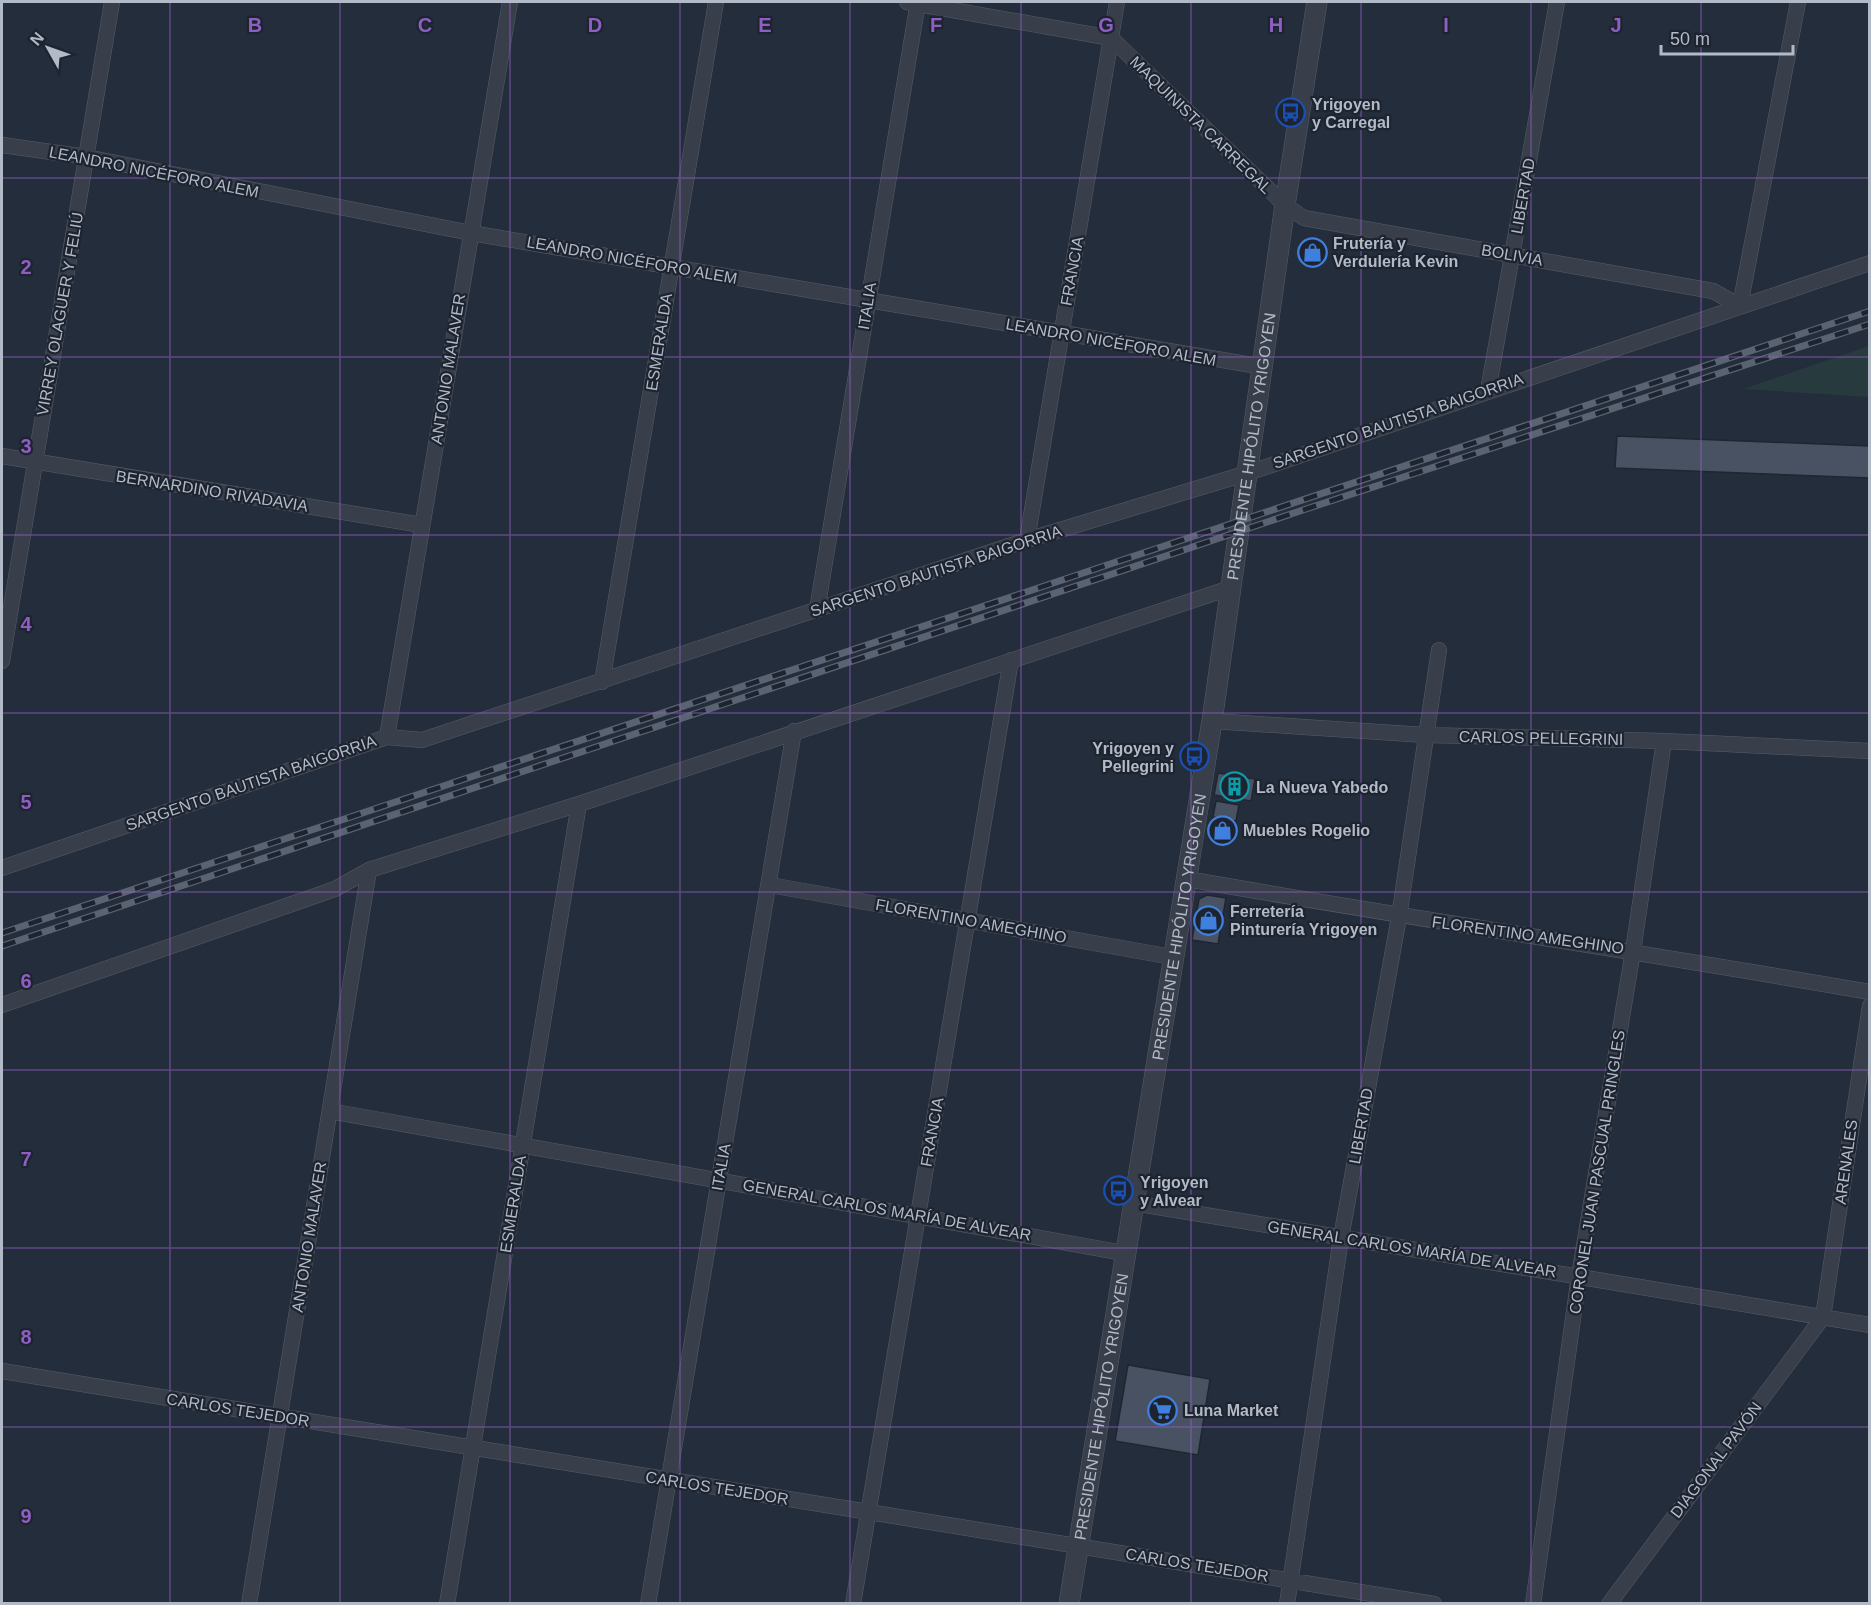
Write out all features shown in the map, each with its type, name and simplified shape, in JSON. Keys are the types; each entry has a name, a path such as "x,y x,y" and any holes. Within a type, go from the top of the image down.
{"street":[{"name":"VIRREY OLAGUER Y FELIÚ","path":"2,661 112,2"},
{"name":"ANTONIO MALAVER","path":"387,737 510,2"},
{"name":"ESMERALDA","path":"602,682 716,2"},
{"path":"914,2 1111,38"},
{"name":"ITALIA","path":"817,610 914,2"},
{"name":"FRANCIA","path":"1027,540 1118,2"},
{"name":"PRESIDENTE HIPÓLITO YRIGOYEN","path":"1069,1604 1124,1253 1212,721 1264,367 1285,205 1317,2"},
{"name":"LIBERTAD","path":"1488,390 1557,2"},
{"path":"1740,306 1798,2"},
{"name":"MAQUINISTA CARREGAL","path":"1111,38 1285,205"},
{"name":"LEANDRO NICÉFORO ALEM","path":"2,145 86,157 471,233 1264,367"},
{"name":"BOLIVIA","path":"1285,205 1304,218 1713,291 1740,306"},
{"name":"SARGENTO BAUTISTA BAIGORRIA","path":"2,868 387,737 422,740 1027,540 1248,473 1869,263"},
{"name":"BERNARDINO RIVADAVIA","path":"2,456 422,525"},
{"path":"2,1005 335,890 369,870 579,804 1230,588"},
{"name":"LIBERTAD","path":"1287,1604 1341,1238 1399,917 1439,650"},
{"name":"FRANCIA","path":"853,1604 1011,660"},
{"name":"CARLOS PELLEGRINI","path":"1212,721 1425,735 1664,741 1869,751"},
{"name":"ITALIA","path":"648,1604 794,731"},
{"name":"CORONEL JUAN PASCUAL PRINGLES","path":"1533,1604 1579,1276 1633,951 1664,741"},
{"name":"ESMERALDA","path":"447,1604 579,804"},
{"name":"ANTONIO MALAVER","path":"249,1604 369,870"},
{"name":"FLORENTINO AMEGHINO","path":"1187,879 1399,917 1633,951 1869,992"},
{"name":"FLORENTINO AMEGHINO","path":"770,885 1172,957"},
{"name":"ARENALES","path":"1823,1317 1869,1006"},
{"name":"GENERAL CARLOS MARÍA DE ALVEAR","path":"330,1111 1124,1253"},
{"name":"GENERAL CARLOS MARÍA DE ALVEAR","path":"1133,1203 1869,1325"},
{"name":"DIAGONAL PAVÓN","path":"1609,1604 1823,1317"},
{"name":"CARLOS TEJEDOR","path":"2,1371 1434,1604"}],"shaded area":[{"path":"1869,346 1869,397 1743,389"}],"building":[{"name":"Frutería y Verdulería Kevin","path":"1309,242 1325,245 1321,263 1299,258 1301,247"},
{"path":"1617,436 1870,446 1870,478 1615,468"},
{"name":"La Nueva Yabedo","path":"1218,773 1255,779 1251,801 1214,795"},
{"path":"1216,801 1239,805 1236,821 1213,817"},
{"name":"Muebles Rogelio","path":"1213,817 1236,821 1232,843 1209,839"},
{"name":"Ferretería Pinturería Yrigoyen","path":"1207,895 1226,898 1218,944 1192,940 1199,899"},
{"name":"Luna Market","path":"1128,1365 1210,1379 1198,1455 1115,1441"}],"railway":[{"path":"2,933 1870,311"},
{"path":"2,946 1306,509 1870,324"}],"place":[{"name":"Yrigoyen y Carregal","path":"1291,113"},
{"name":"Frutería y Verdulería Kevin","path":"1312,252"},
{"name":"Yrigoyen y Pellegrini","path":"1195,757"},
{"name":"La Nueva Yabedo","path":"1235,787"},
{"name":"Muebles Rogelio","path":"1222,830"},
{"name":"Ferretería Pinturería Yrigoyen","path":"1209,920"},
{"name":"Yrigoyen y Alvear","path":"1119,1191"},
{"name":"Luna Market","path":"1163,1410"}]}
